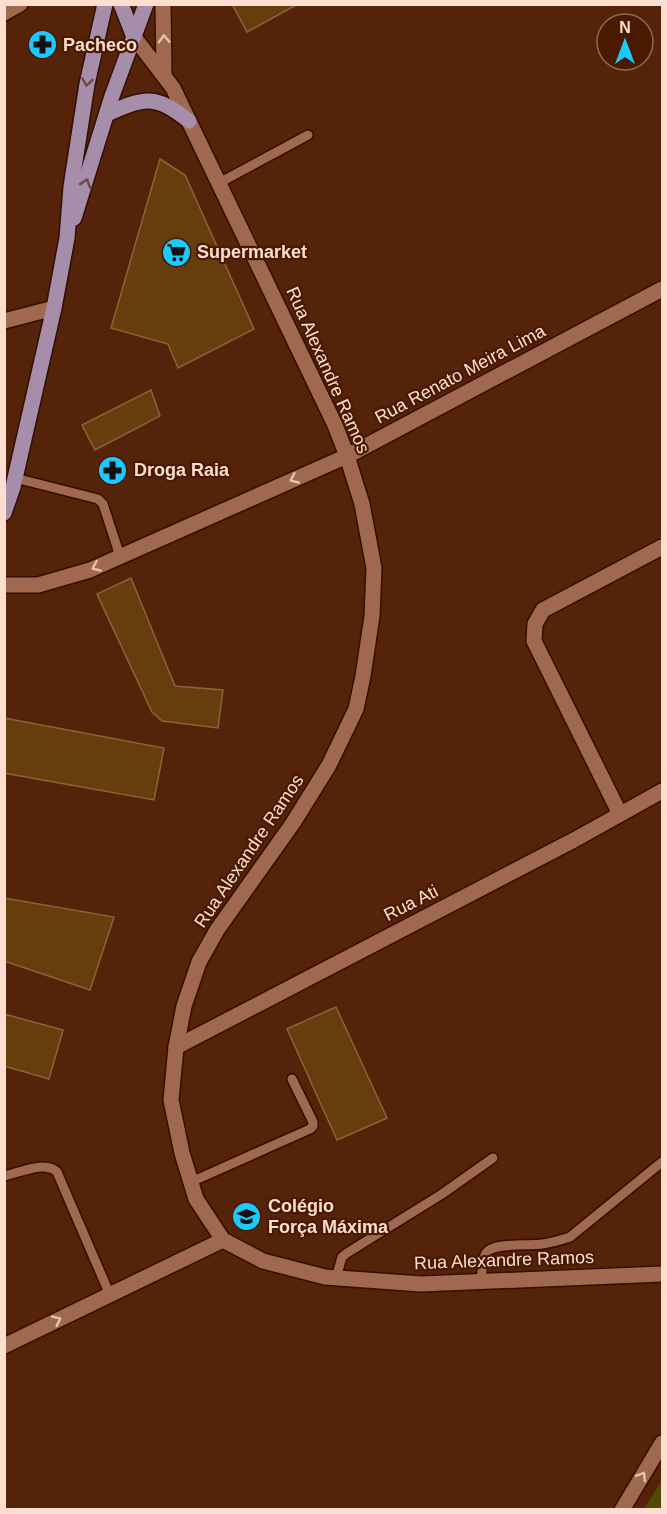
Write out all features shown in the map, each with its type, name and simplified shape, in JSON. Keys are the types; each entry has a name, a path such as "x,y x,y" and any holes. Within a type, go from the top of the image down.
{"main road":[{"path":"5,510 15,478 54,308 67,238 71,187 87,84 105,4"},
{"path":"121,4 134,37"},
{"path":"67,238 146,4"},
{"path":"107,114 136,103 160,102 169,105 189,121"}],"street":[{"path":"4,13 20,4"},
{"name":"Rua Alexandre Ramos","path":"163,4 164,74"},
{"name":"Rua Alexandre Ramos","path":"134,37 164,74 189,121 335,424 362,504 374,568 372,616 356,709 329,765 293,823 217,930 199,962 184,1006 176,1047 171,1100 182,1153 196,1199 223,1240 263,1261 336,1278 421,1284 663,1274"},
{"name":"Rua Renato Meira Lima","path":"4,585 38,585 90,570 347,456 663,289"},
{"path":"4,321 54,308"},
{"path":"620,814 534,641 535,624 543,610 663,547"},
{"name":"Rua Ati","path":"176,1047 574,840 663,791"},
{"path":"4,1346 223,1240"},
{"path":"622,1509 663,1443"}],"lane":[{"path":"219,183 308,135"},
{"path":"15,478 98,499 103,504 120,556"},
{"path":"191,1182 313,1126 292,1079"},
{"path":"336,1278 342,1257 346,1253 442,1194 493,1158"},
{"path":"481,1282 485,1254 490,1249 498,1246 541,1244 570,1237 663,1162"},
{"path":"4,1176 45,1167 52,1167 57,1172 110,1295"}],"shaded area":[{"path":"662,1480 662,1509 644,1509"}],"building":[{"path":"232,4 298,4 247,32"},
{"name":"Supermarket","path":"160,159 185,175 254,329 178,368 168,344 111,328"},
{"path":"151,390 160,416 95,450 82,425"},
{"path":"131,578 175,686 223,690 218,728 162,721 152,712 97,594"},
{"path":"4,718 164,748 154,800 4,773"},
{"path":"4,898 114,917 90,990 4,961"},
{"path":"336,1007 387,1118 337,1140 287,1029"},
{"path":"4,1014 63,1030 49,1079 4,1066"}],"place":[{"name":"Pacheco","path":"42,45"},
{"name":"Supermarket","path":"176,252"},
{"name":"Droga Raia","path":"113,470"},
{"name":"Colégio Força Máxima","path":"247,1216"}]}
